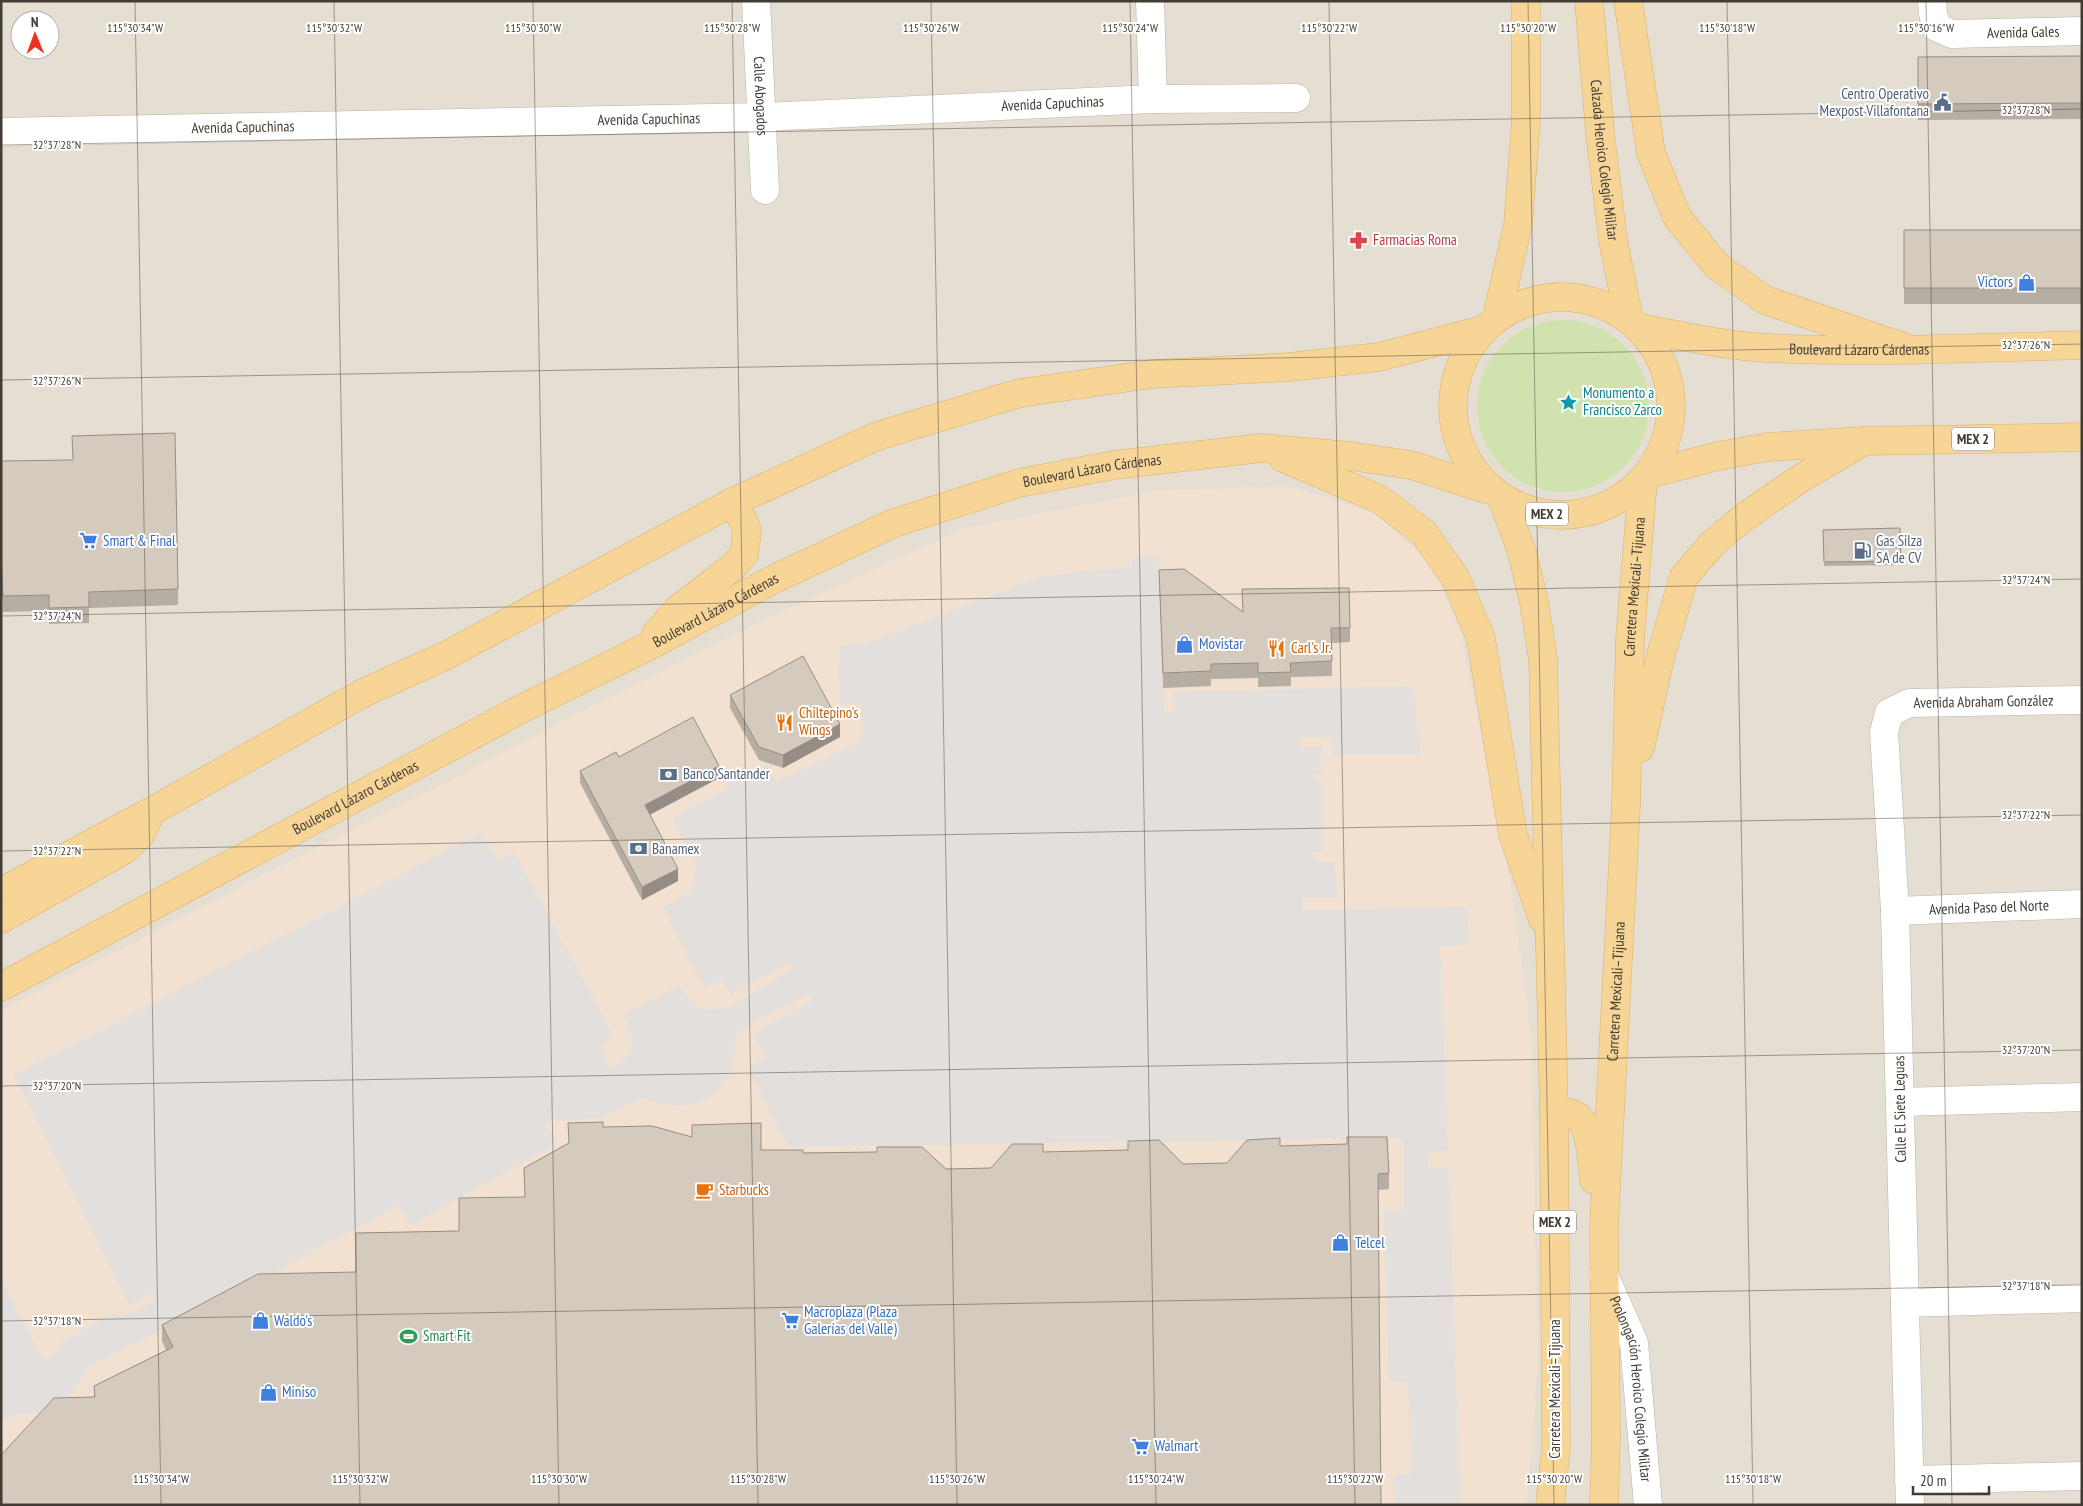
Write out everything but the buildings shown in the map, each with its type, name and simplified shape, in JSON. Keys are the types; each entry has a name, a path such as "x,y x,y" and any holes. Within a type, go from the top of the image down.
{"main road":[{"path":"1,892 152,811 365,692 445,656 733,502 877,436 1020,393 1152,374 1290,367 1379,357 1490,324 1518,225 1526,120 1526,1"},
{"name":"Calzada Heroico Colegio Militar","path":"1589,1 1599,124 1613,240 1634,323"},
{"path":"1628,1 1651,153 1677,217 1717,266 1765,300 1912,350"},
{"name":"MEX 2","path":"1549,297 1577,297 1604,304 1634,323 1658,352 1669,380 1672,410 1667,439 1646,477 1620,499 1592,511 1562,516 1532,512 1496,495 1475,473 1462,451 1454,426 1452,400 1456,375 1467,351 1490,324 1522,304 1549,297"},
{"name":"Boulevard Lázaro Cárdenas","path":"1634,323 1716,342 1765,348 1912,350 2082,345"},
{"name":"MEX 2","path":"1626,806 1660,658 1684,578 1712,544 1742,518 1798,480 1864,441 2082,437"},
{"path":"1646,477 1718,456 1768,447 1864,441"},
{"path":"1261,448 1379,499 1424,533 1456,579 1481,639 1513,835 1550,938"},
{"name":"Boulevard Lázaro Cárdenas","path":"1,987 523,708 649,646 776,578 903,520 1019,483 1114,465 1261,448 1350,456 1411,465 1496,495"},
{"name":"Carretera Mexicali–Tijuana","path":"1604,1505 1606,1437 1604,1226 1626,806 1630,639 1646,477"},
{"name":"Carretera Mexicali–Tijuana","path":"1496,495 1522,552 1534,602 1543,659 1550,876 1554,1112 1556,1448 1550,1505"},
{"path":"649,646 660,628 677,610 734,566 744,554 747,532 745,524 733,502"},
{"path":"1,919 124,850 140,835 152,811"},
{"path":"1554,1112 1570,1113 1580,1117 1584,1123 1604,1226"}],"street":[{"name":"Calle Abogados","path":"756,1 765,190"},
{"path":"1150,1 1153,99"},
{"name":"Avenida Gales","path":"1934,14 1952,34 2082,31"},
{"name":"Avenida Capuchinas","path":"1,132 762,117 1153,99 1296,98"},
{"name":"Avenida Abraham González","path":"1888,713 1909,703 2082,700"},
{"name":"Calle El Siete Leguas","path":"1888,713 1884,732 1895,911 1909,1492"},
{"name":"Avenida Paso del Norte","path":"1895,911 2082,904"},
{"path":"1900,1102 2082,1097"},
{"name":"Prolongación Heroico Colegio Militar","path":"1604,1275 1634,1342 1648,1505"},
{"path":"1905,1303 2082,1298"},
{"path":"1909,1492 2082,1476"}],"shaded area":[{"path":"1,1 2082,1 2082,1505 1,1505"},
{"path":"1288,486 1373,512 1431,563 1461,632 1512,893 1531,1033 1538,1362 1527,1505 1,1505 1,1010 750,626 962,529 1154,491"},
{"path":"1158,555 1164,712 1173,712 1173,692 1413,686 1421,755 1334,755 1333,736 1300,738 1300,747 1321,746 1322,774 1313,775 1322,784 1323,852 1314,852 1314,861 1335,862 1337,898 1303,898 1303,910 1467,907 1469,945 1440,947 1448,1151 1427,1152 1428,1168 1449,1168 1460,1505 1394,1505 1393,1475 1411,1474 1408,1383 1389,1381 1384,1210 1404,1210 1404,1146 1399,1138 788,1147 748,1068 766,1058 753,1034 812,1001 809,994 735,1033 735,1055 731,1069 712,1097 698,1103 675,1106 651,1102 643,1098 601,1118 543,1122 558,1143 411,1225 399,1205 271,1274 88,1367 77,1385 65,1398 52,1400 39,1412 16,1414 1,1422 1,1280 42,1358 47,1359 56,1355 59,1344 113,1313 119,1316 132,1313 157,1300 155,1291 129,1305 14,1075 481,833 497,861 514,852 613,1035 602,1044 609,1069 629,1055 630,1031 623,1015 679,986 689,1000 708,1010 732,1006 794,966 790,963 731,995 723,980 704,988 663,907 693,890 697,867 672,818 728,788 726,783 766,765 777,782 856,744 861,738 862,704 840,704 839,645 865,644 1040,577 1090,570 1132,568 1132,559"}],"green space":[{"path":"1571,320 1588,323 1604,330 1618,339 1630,351 1646,381 1649,406 1648,423 1643,439 1630,461 1618,473 1588,489 1555,492 1538,489 1522,482 1508,473 1496,461 1480,431 1477,398 1480,381 1487,365 1496,351 1508,339 1538,323"}],"place":[{"name":"Centro Operativo Mexpost Villafontana","path":"1943,103"},
{"name":"Farmacias Roma","path":"1359,240"},
{"name":"Victors","path":"2027,282"},
{"name":"Monumento a Francisco Zarco","path":"1569,402"},
{"name":"Smart & Final","path":"89,541"},
{"name":"Gas Silza SA de CV","path":"1862,550"},
{"name":"Movistar","path":"1185,644"},
{"name":"Carl's Jr.","path":"1277,648"},
{"name":"Chiltepino's Wings","path":"785,722"},
{"name":"Banco Santander","path":"669,774"},
{"name":"Banamex","path":"638,849"},
{"name":"Starbucks","path":"705,1190"},
{"name":"Telcel","path":"1341,1243"},
{"name":"Waldo's","path":"260,1321"},
{"name":"Macroplaza (Plaza Galerías del Valle)","path":"790,1321"},
{"name":"Smart Fit","path":"409,1336"},
{"name":"Miniso","path":"268,1392"},
{"name":"Walmart","path":"1141,1446"}]}
